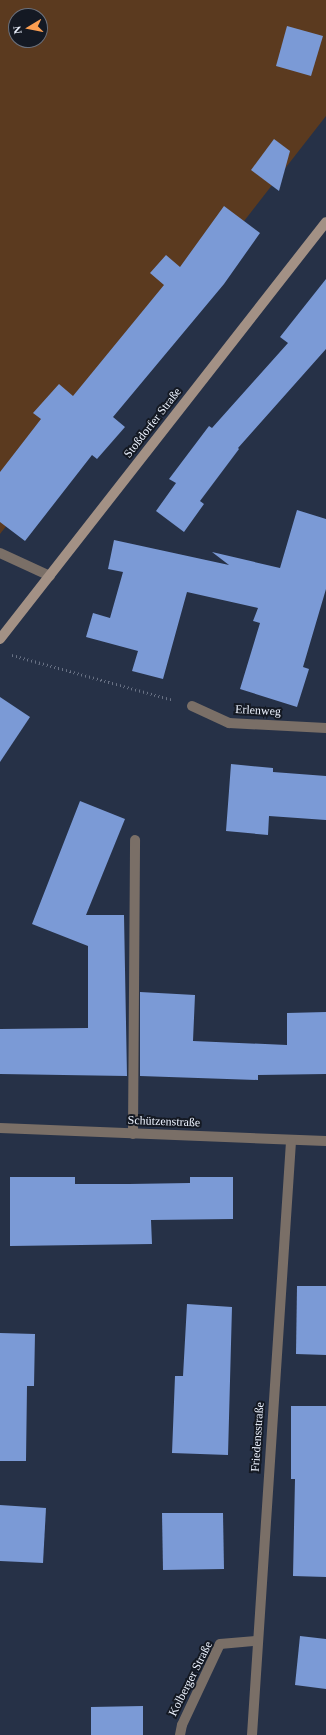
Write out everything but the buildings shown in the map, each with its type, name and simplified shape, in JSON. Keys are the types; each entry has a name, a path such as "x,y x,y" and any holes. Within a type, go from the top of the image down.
{"main road":[{"name":"Stoßdorfer Straße","path":"0,639 326,222"}],"street":[{"path":"0,553 50,576"},
{"name":"Erlenweg","path":"192,706 229,723 326,728"},
{"path":"133,1134 135,840"},
{"name":"Schützenstraße","path":"0,1128 326,1142"},
{"name":"Friedensstraße","path":"252,1735 256,1641 291,1141"},
{"name":"Kolberger Straße","path":"180,1735 182,1725 220,1644 256,1641"}],"path":[{"path":"8,653 192,706"}],"shaded area":[{"path":"0,0 326,0 326,116 0,534"}]}
